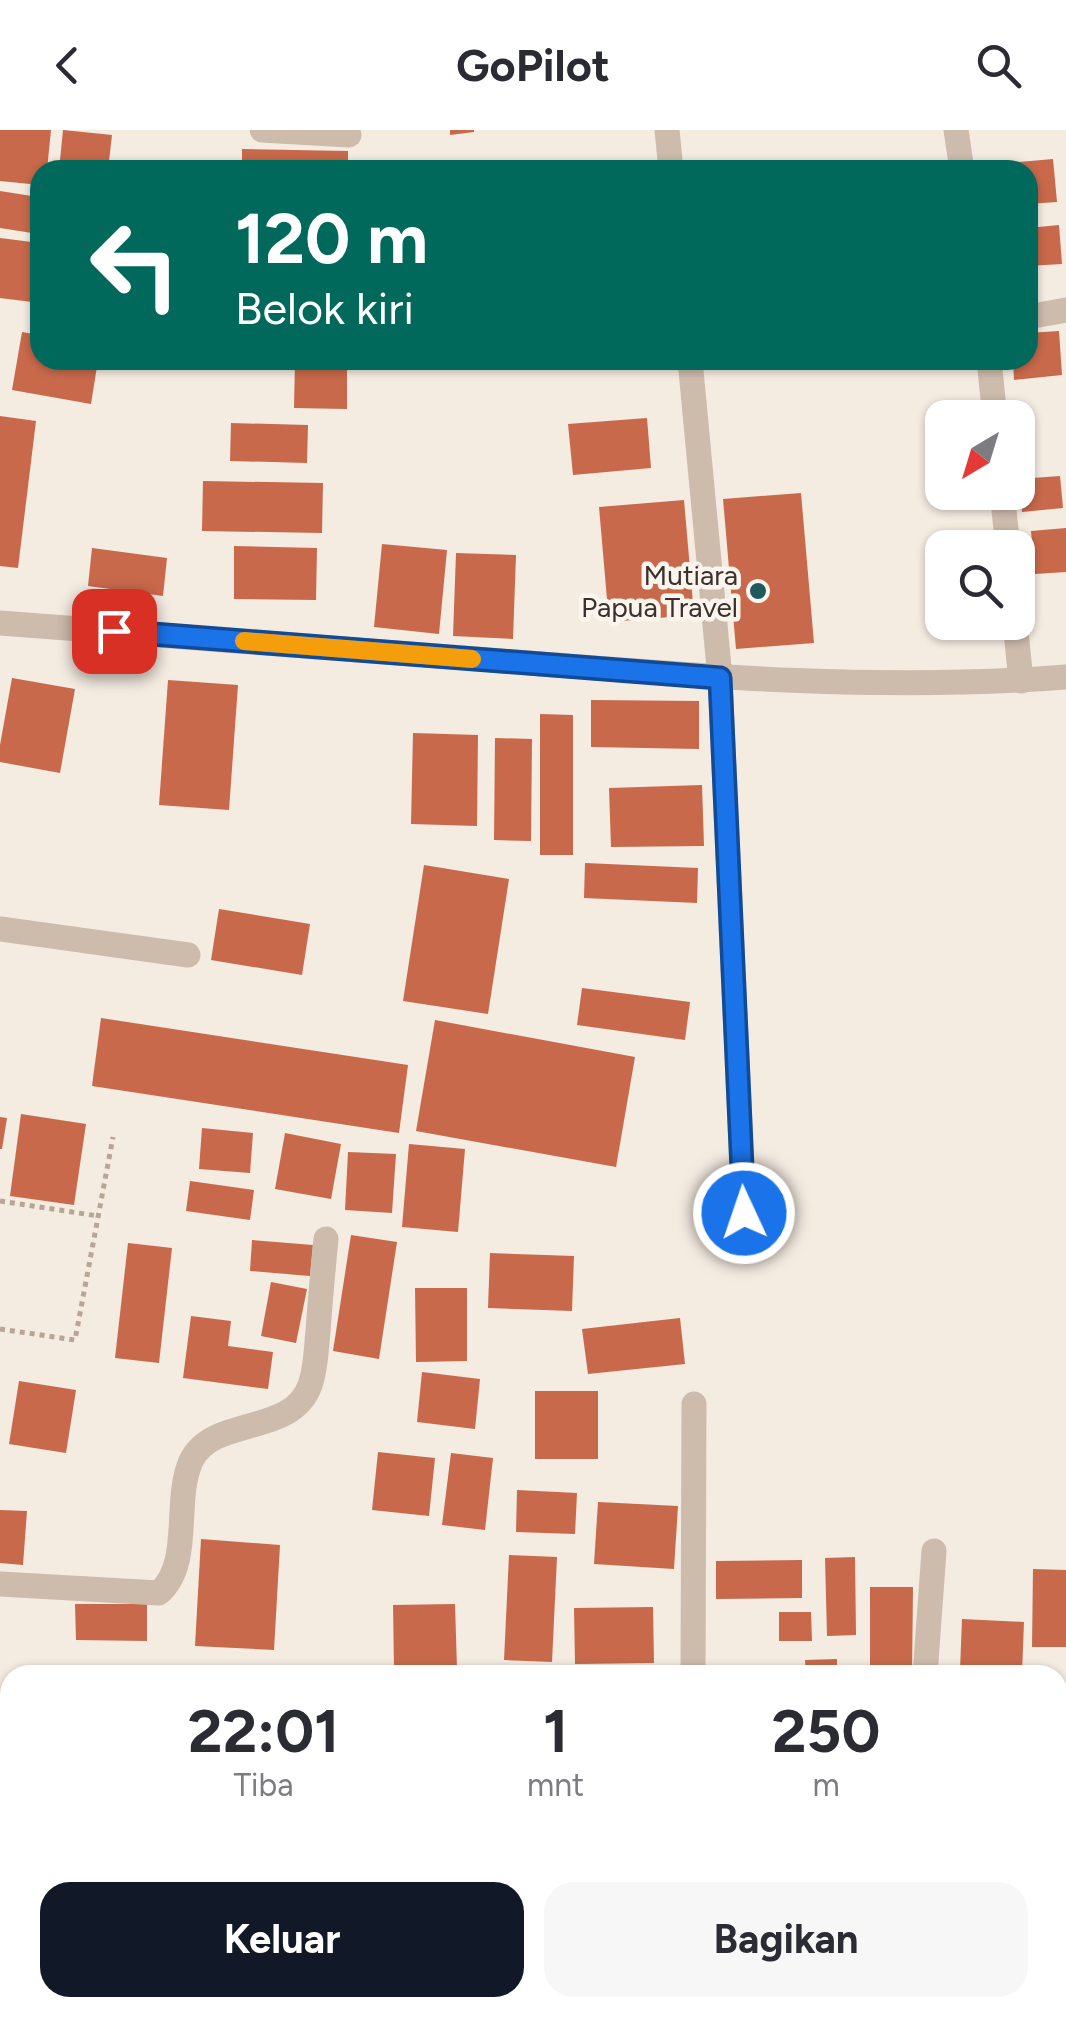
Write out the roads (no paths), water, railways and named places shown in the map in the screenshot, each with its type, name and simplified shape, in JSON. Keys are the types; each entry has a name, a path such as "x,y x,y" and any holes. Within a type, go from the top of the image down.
{"street":[{"path":"262,130 349,135"},
{"path":"667,130 670,160"},
{"path":"956,130 960,160"},
{"path":"1038,314 1066,310"},
{"path":"691,370 720,678 744,1213"},
{"path":"990,370 993,400"},
{"path":"0,622 720,678 876,682 1066,677"},
{"path":"1017,640 1021,681"},
{"path":"0,929 188,955"},
{"path":"0,1584 160,1594 176,1571 190,1462 202,1445 218,1436 271,1420 296,1406 310,1388 326,1239"},
{"path":"693,1665 694,1404"},
{"path":"927,1665 934,1551"}],"place":[{"name":"Mutiara Papua Travel","path":"758,591"}]}
